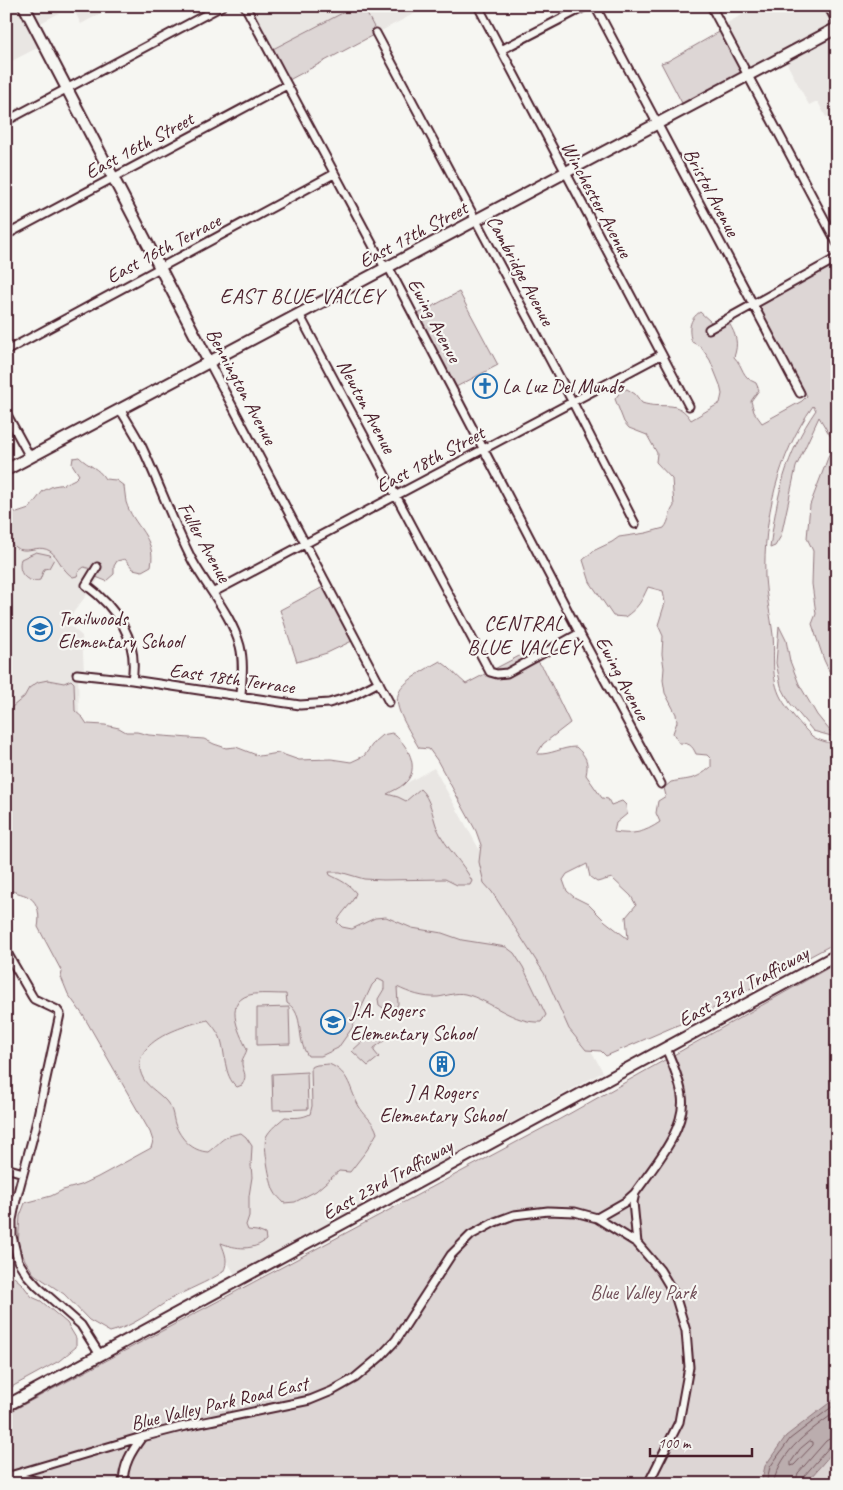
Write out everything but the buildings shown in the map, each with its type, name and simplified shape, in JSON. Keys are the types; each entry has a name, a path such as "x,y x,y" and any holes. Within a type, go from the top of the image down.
{"street":[{"name":"Bennington Avenue","path":"24,6 159,268 389,702"},
{"path":"6,122 222,6"},
{"name":"Ewing Avenue","path":"245,6 384,266 390,270 661,784"},
{"name":"Winchester Avenue","path":"478,6 689,406"},
{"path":"501,50 586,6"},
{"name":"Bristol Avenue","path":"595,6 800,392"},
{"path":"711,6 837,243"},
{"path":"828,6 837,22"},
{"name":"East 17th Street","path":"6,470 837,28"},
{"name":"Cambridge Avenue","path":"376,33 573,402 635,524"},
{"name":"East 16th Street","path":"6,234 286,85"},
{"name":"East 16th Terrace","path":"6,351 334,174"},
{"path":"709,329 837,258"},
{"name":"Newton Avenue","path":"299,314 490,672 497,674 508,673 580,633"},
{"name":"East 18th Street","path":"214,592 661,355"},
{"name":"Fuller Avenue","path":"120,409 142,447 168,511 193,562 214,592 232,626 240,646 243,670 241,695"},
{"path":"6,412 30,457"},
{"path":"98,567 86,585 115,611 128,633 134,656 132,680"},
{"name":"East 18th Terrace","path":"77,674 241,695 300,705 328,703 352,696 379,682"},
{"path":"6,951 34,999 57,1010 60,1014 35,1129 16,1200 12,1220 12,1236 18,1261 27,1275 38,1288 81,1326 100,1355"},
{"name":"East 23rd Trafficway","path":"6,1406 837,954"},
{"path":"597,1218 625,1202 635,1193 674,1136 681,1115 682,1097 666,1048"},
{"path":"6,1168 23,1172"},
{"path":"635,1193 633,1202 637,1243"},
{"path":"6,1198 16,1200"},
{"name":"Blue Valley Park Road East","path":"10,1475 142,1437 310,1400 332,1391 355,1378 396,1340 451,1255 471,1235 495,1222 514,1215 548,1211 575,1212 597,1218 637,1243 660,1270 675,1296 686,1331 689,1367 679,1422 648,1484"},
{"path":"123,1484 125,1465 129,1455 142,1437"},
{"path":"10,1475 51,1484"}],"shaded area":[{"path":"13,6 19,7 39,47 6,64 6,10"},
{"path":"27,6 72,6 37,25"},
{"path":"72,6 114,6 81,24"},
{"path":"250,6 356,6 273,49"},
{"path":"363,6 429,6 377,33"},
{"path":"759,6 837,6 837,23 753,68 748,67 725,24"},
{"path":"837,33 837,126 831,115 826,117 818,102 809,105 785,60"},
{"name":"Trailwoods Elementary School","path":"100,485 130,538 66,622 82,636 84,671 78,671 79,719 6,768 6,535"},
{"name":"J.A. Rogers Elementary School","path":"434,768 603,1072 235,1275 62,972"}],"green space":[{"path":"356,6 363,6 377,33 289,80 273,49"},
{"path":"721,31 741,73 683,105 661,63 668,61"},
{"path":"837,260 837,688 824,660 812,624 816,614 812,584 813,551 807,538 810,505 834,442 819,417 796,467 781,536 775,546 770,548 779,493 784,476 797,443 816,410 813,406 790,445 775,488 767,533 765,578 773,635 774,675 781,698 791,713 812,736 837,746 837,942 701,1015 606,1056 601,1051 586,1050 569,1029 544,973 492,892 484,883 479,862 481,845 476,831 437,760 429,749 419,748 402,717 398,706 398,697 401,688 409,680 440,661 466,684 523,654 535,658 544,669 570,723 543,744 537,754 571,747 576,747 579,750 587,763 586,775 602,798 608,799 611,805 622,801 626,805 627,814 616,823 614,832 638,832 649,829 660,822 656,813 658,801 666,796 664,788 671,782 696,777 711,767 711,759 707,755 696,754 690,745 679,743 673,733 677,722 676,714 665,693 662,654 663,636 658,625 665,603 663,591 648,587 634,610 625,617 613,616 590,582 583,560 593,551 619,537 664,528 667,523 674,506 672,479 656,462 657,453 647,435 629,428 624,422 615,399 621,391 627,389 635,394 642,403 675,407 686,413 691,420 720,403 722,394 720,385 710,360 701,347 692,342 691,338 690,329 692,321 700,312 711,322 729,323 735,335 736,352 734,357 745,375 756,383 759,390 751,401 754,412 762,423 802,401 807,396 760,312 759,305","holes":["587,864 590,877 597,882 612,878 631,896 636,905 626,917 628,939 605,921 588,904 567,891 563,880 567,874"]},
{"path":"459,292 498,365 456,387 418,314"},
{"path":"79,457 105,479 116,480 124,486 129,510 151,548 151,566 142,571 133,569 125,559 117,561 114,566 114,574 106,581 96,577 91,569 84,567 77,576 73,577 50,551 39,548 23,550 12,544 7,532 6,506 17,513 29,509 43,491 75,479 79,475 72,464 73,458"},
{"path":"36,552 50,555 54,559 49,568 44,569 40,580 35,581 24,576 20,564 21,559"},
{"path":"325,586 354,640 327,653 297,662 280,610"},
{"path":"779,626 786,640 790,661 799,684 817,715 835,737 813,731 790,703 781,686 776,663"},
{"path":"48,680 64,683 71,680 74,683 75,711 87,724 105,725 119,728 126,732 149,735 204,739 226,748 236,747 259,756 279,753 299,760 331,759 351,762 364,756 382,735 392,733 398,737 410,757 412,771 404,784 387,794 406,801 420,789 424,793 441,836 472,881 470,885 457,885 445,879 364,879 340,872 329,872 330,875 356,893 337,922 342,927 352,929 375,918 386,917 412,928 442,933 462,940 506,947 514,953 523,967 546,1015 541,1022 531,1022 512,1016 484,1001 465,994 427,997 397,987 398,1004 394,1011 389,1012 379,1005 378,999 384,989 384,982 378,979 372,985 352,1028 338,1048 321,1056 308,1056 302,1042 299,1020 293,1008 287,1003 286,994 254,994 244,997 238,1002 235,1009 237,1025 247,1049 242,1061 245,1078 242,1085 237,1087 229,1077 220,1037 208,1020 185,1026 160,1038 149,1046 142,1055 140,1066 143,1078 169,1105 177,1129 192,1147 208,1152 229,1136 241,1133 246,1137 252,1146 252,1177 249,1196 249,1216 246,1225 248,1230 265,1234 266,1240 256,1246 244,1248 221,1243 226,1261 223,1272 171,1299 134,1323 110,1332 89,1320 64,1294 34,1274 18,1244 20,1216 25,1203 51,1196 98,1177 151,1148 153,1141 150,1132 83,1015 68,994 61,977 62,972 38,927 39,915 37,906 29,897 6,887 6,712 24,697 29,688 38,682"},
{"name":"Blue Valley Park","path":"837,963 837,1484 6,1484 6,1414 560,1119"},
{"path":"289,1007 290,1044 257,1045 257,1008"},
{"path":"379,1033 385,1040 374,1048 379,1057 368,1066 352,1051 364,1040"},
{"path":"329,1064 342,1072 346,1077 356,1101 377,1133 350,1172 339,1171 316,1191 295,1202 284,1203 272,1187 266,1155 266,1137 272,1128 285,1117 298,1117 310,1114 312,1106 311,1067"},
{"path":"307,1072 308,1109 273,1110 272,1074"},
{"path":"6,1270 22,1284 32,1297 41,1301 67,1323 76,1338 76,1347 59,1361 6,1390"}],"water":[{"path":"837,1397 837,1447 805,1484 761,1484 765,1466 786,1436"}],"place":[{"name":"La Luz Del Mundo","path":"485,386"},
{"name":"Trailwoods Elementary School","path":"40,629"},
{"name":"J.A. Rogers Elementary School","path":"333,1022"},
{"name":"J A Rogers Elementary School","path":"442,1064"}],"district":[{"name":"EAST BLUE VALLEY","path":"302,296"},
{"name":"CENTRAL BLUE VALLEY","path":"524,635"}]}
